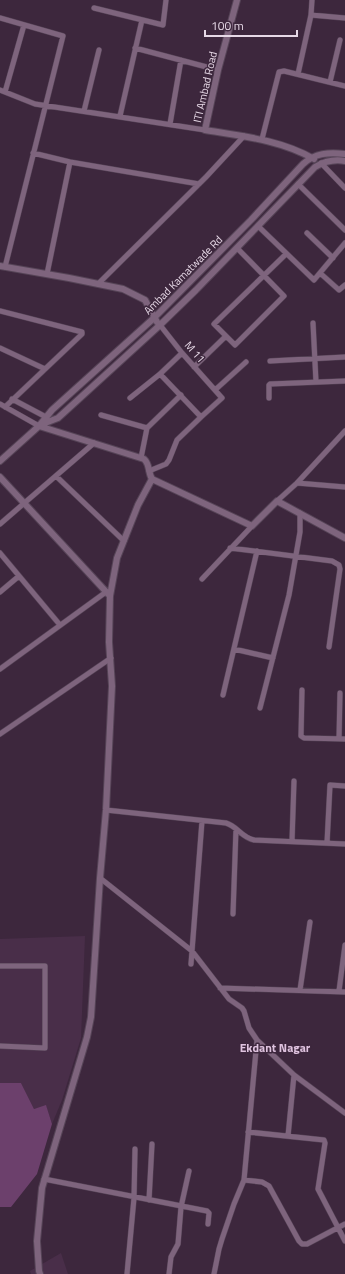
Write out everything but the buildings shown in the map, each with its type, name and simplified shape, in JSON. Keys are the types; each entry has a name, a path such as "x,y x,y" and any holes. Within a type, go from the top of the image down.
{"street":[{"path":"94,8 163,25 166,0"},
{"name":"ITI Ambad Road","path":"237,0 218,70 205,130 262,139 285,146 312,157 321,163"},
{"path":"298,74 311,15 312,0"},
{"path":"311,15 345,18"},
{"path":"0,18 62,36 34,153 2,266"},
{"path":"120,116 142,20"},
{"path":"24,25 3,91 35,104 205,130"},
{"path":"330,82 340,40"},
{"path":"135,48 218,70"},
{"path":"84,111 99,50"},
{"path":"170,124 181,60"},
{"path":"262,139 278,74 281,71 345,86"},
{"path":"98,284 199,184 244,136"},
{"path":"34,153 70,162 199,184"},
{"path":"312,157 326,154 343,154 343,161 337,160 321,163"},
{"name":"Ambad Kamatwade Rd","path":"0,461 154,318 251,220 303,164 312,157"},
{"path":"47,274 70,162"},
{"path":"321,163 345,188"},
{"name":"Ambad Kamatwade Rd","path":"39,426 58,418 160,325 196,290 298,184 321,163"},
{"path":"298,184 345,230"},
{"path":"258,226 314,280 345,244"},
{"path":"307,233 333,258"},
{"path":"237,248 264,276 284,296 235,345 214,324 264,276 286,254"},
{"name":"M 11","path":"2,266 124,289 145,300 154,318 182,353 222,398 201,417"},
{"path":"320,274 339,290 345,285"},
{"path":"0,311 82,332 82,334 12,400 2,405"},
{"path":"313,323 316,382"},
{"path":"194,367 226,336"},
{"path":"0,348 45,369"},
{"path":"130,398 160,374 182,353"},
{"path":"270,361 345,357"},
{"path":"215,390 246,362"},
{"path":"149,470 166,464 177,440 201,417 160,374"},
{"path":"269,398 269,384 345,381"},
{"path":"141,458 147,428 181,395"},
{"path":"12,400 46,417"},
{"path":"2,405 39,426 141,458 147,463 152,479 252,526"},
{"path":"101,415 147,428"},
{"path":"202,579 230,548 296,483 345,430"},
{"path":"0,524 94,444"},
{"path":"56,476 124,541"},
{"path":"0,477 108,594"},
{"path":"39,1273 37,1241 39,1206 42,1188 90,1026 106,810 112,686 108,594 115,566 124,541 138,505 152,479"},
{"path":"296,483 345,487"},
{"path":"277,502 345,538"},
{"path":"260,708 287,601 296,556 300,528 300,513"},
{"path":"230,548 332,561 340,567 329,647"},
{"path":"223,695 257,551"},
{"path":"0,553 60,625"},
{"path":"0,592 19,576"},
{"path":"0,668 60,625 108,594"},
{"path":"234,649 273,658"},
{"path":"0,734 111,658"},
{"path":"302,690 301,736 304,738 345,739"},
{"path":"338,739 340,693"},
{"path":"292,841 294,781"},
{"path":"327,843 330,785 345,786"},
{"path":"106,810 226,823 236,828 248,839 345,844"},
{"path":"191,964 202,820"},
{"path":"233,914 236,828"},
{"path":"100,878 192,951 232,1002 242,1008 249,1028 257,1040 294,1075 345,1113"},
{"path":"300,990 310,922"},
{"path":"339,992 345,945"},
{"path":"0,966 45,966 45,1048 0,1046"},
{"path":"220,988 345,992"},
{"path":"214,1274 218,1249 244,1180 257,1040"},
{"path":"288,1136 294,1075"},
{"path":"248,1132 324,1140 325,1143 318,1189 345,1241"},
{"path":"149,1200 152,1144"},
{"path":"127,1274 134,1198 135,1149"},
{"path":"168,1274 171,1257 178,1244 181,1207 189,1171"},
{"path":"44,1179 209,1212 208,1224"},
{"path":"244,1180 262,1182 269,1186 302,1244 307,1244 345,1224"}],"shaded area":[{"path":"85,936 81,1038 62,1100 52,1124 46,1106 34,1109 21,1083 0,1083 0,939"},
{"path":"0,1083 21,1083 34,1109 46,1105 52,1124 37,1174 11,1207 0,1207"},
{"path":"61,1253 68,1274 31,1274 30,1271"}],"district":[{"name":"Ekdant Nagar","path":"275,1048"}]}
